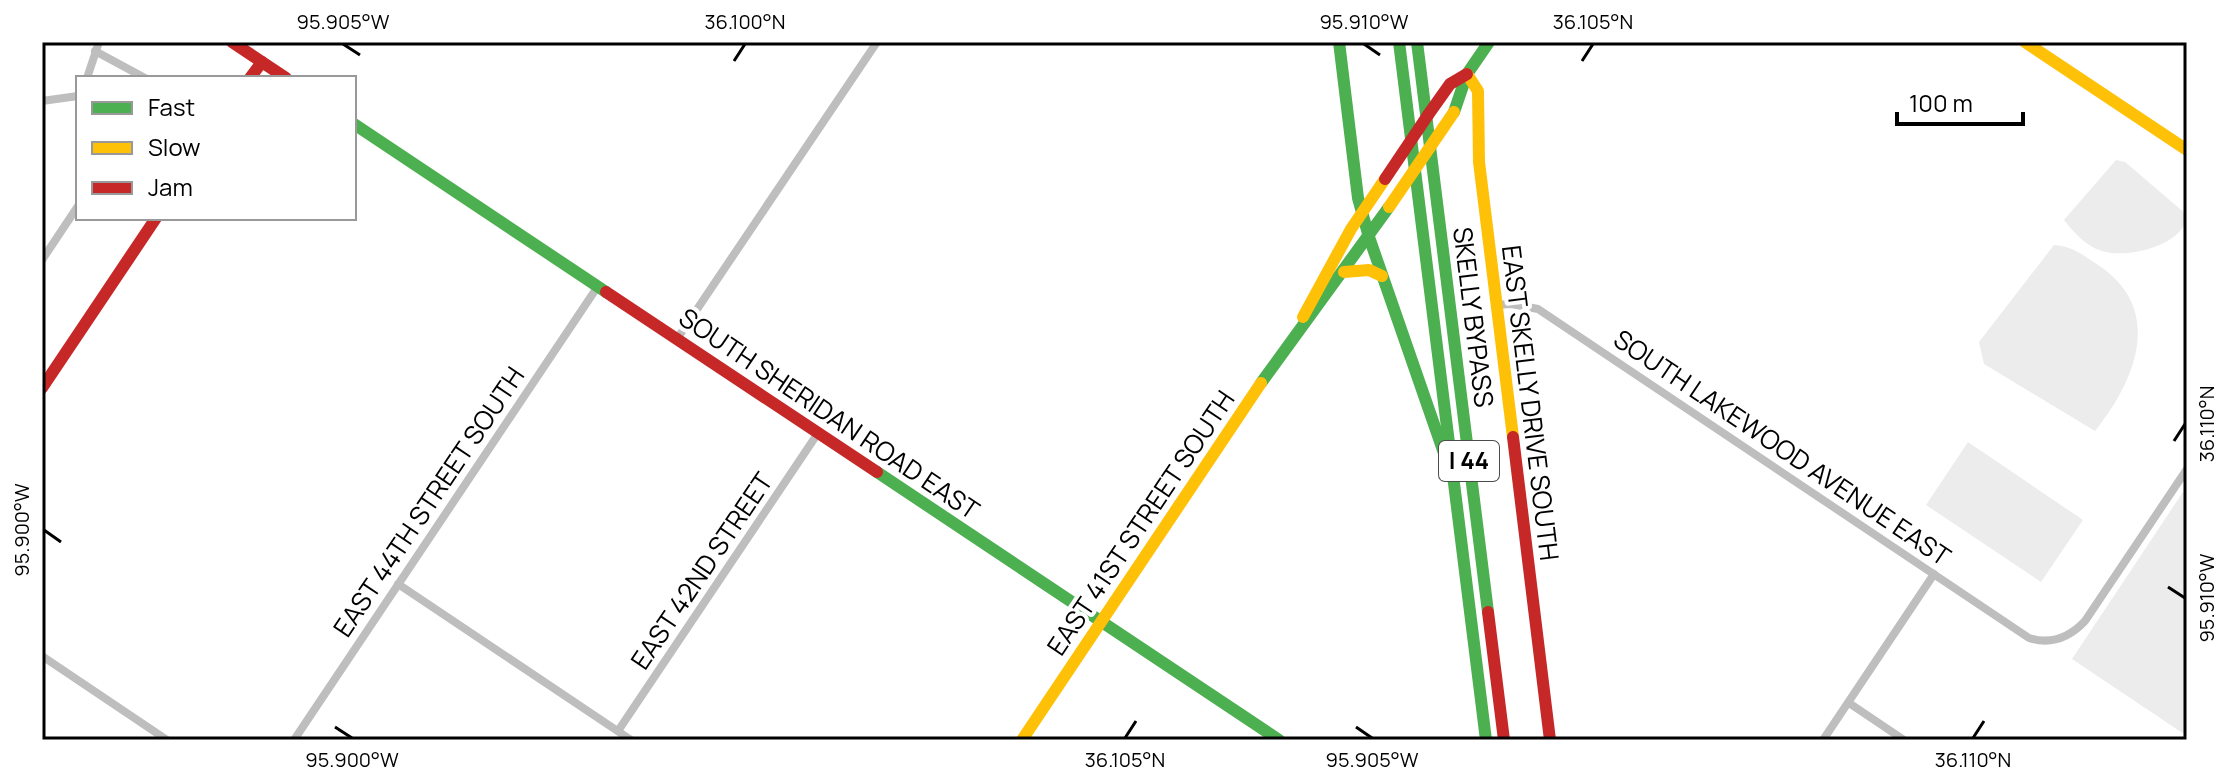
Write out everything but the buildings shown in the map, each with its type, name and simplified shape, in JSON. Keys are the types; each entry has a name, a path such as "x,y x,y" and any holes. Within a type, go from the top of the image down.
{"main road":[{"path":"232,42 283,76"},
{"path":"1339,42 1358,198 1454,481"},
{"name":"SKELLY BYPASS","path":"1399,42 1486,740"},
{"name":"SKELLY BYPASS","path":"1417,42 1504,740"},
{"name":"EAST 41ST STREET SOUTH","path":"1022,740 1296,331 1344,272 1454,112 1467,74 1489,42"},
{"path":"2025,42 2187,150"},
{"path":"252,76 262,62"},
{"name":"EAST 41ST STREET SOUTH","path":"1296,331 1315,292 1363,212 1450,84 1467,74"},
{"name":"EAST SKELLY DRIVE SOUTH","path":"1467,74 1478,91 1479,162 1550,740"},
{"name":"SOUTH SHERIDAN ROAD EAST","path":"356,125 1279,740"},
{"path":"42,388 155,220"},
{"path":"1344,272 1369,270 1382,276"}],"street":[{"path":"677,339 877,42"},
{"path":"88,76 97,46 142,76"},
{"path":"42,101 76,96"},
{"path":"42,260 76,209"},
{"name":"EAST 44TH STREET SOUTH","path":"294,740 598,286"},
{"name":"SOUTH LAKEWOOD AVENUE EAST","path":"1496,305 1511,304 1538,309 2029,638 2042,642 2063,638 2085,621 2187,469"},
{"name":"EAST 42ND STREET","path":"618,731 818,433"},
{"path":"1823,740 1934,574"},
{"path":"398,584 631,740"},
{"path":"42,656 167,740"},
{"path":"1849,703 1904,740"}],"shaded area":[{"path":"2116,160 2125,162 2187,215 2184,226 2176,235 2153,248 2112,253 2091,246 2064,220"},
{"path":"2054,245 2082,255 2119,283 2132,302 2137,323 2137,345 2132,368 2110,411 2095,431 1984,364 1979,342"},
{"path":"1968,442 2083,520 2041,582 1926,505"},
{"path":"2187,486 2187,736 2072,659"}],"traffic: fast":[{"path":"1339,42 1358,198 1369,237"},
{"path":"1399,42 1486,740"},
{"path":"1417,42 1488,612"},
{"path":"1454,112 1467,74 1489,42"},
{"path":"356,125 606,292"},
{"path":"1261,383 1389,207"},
{"path":"1369,237 1445,456"},
{"path":"877,472 1279,740"}],"traffic: slow":[{"path":"2025,42 2187,150"},
{"path":"1467,74 1478,91 1479,162 1513,437"},
{"path":"1389,207 1454,112"},
{"path":"1303,317 1351,229 1385,179"},
{"path":"1344,272 1369,270 1382,276"},
{"path":"1022,740 1261,383"}],"traffic: jam":[{"path":"232,42 283,76"},
{"path":"252,76 262,62"},
{"path":"1428,115 1450,84 1467,74"},
{"path":"1385,179 1428,115"},
{"path":"42,388 155,220"},
{"path":"606,292 877,472"},
{"path":"1513,437 1550,740"},
{"path":"1488,612 1504,740"}]}
